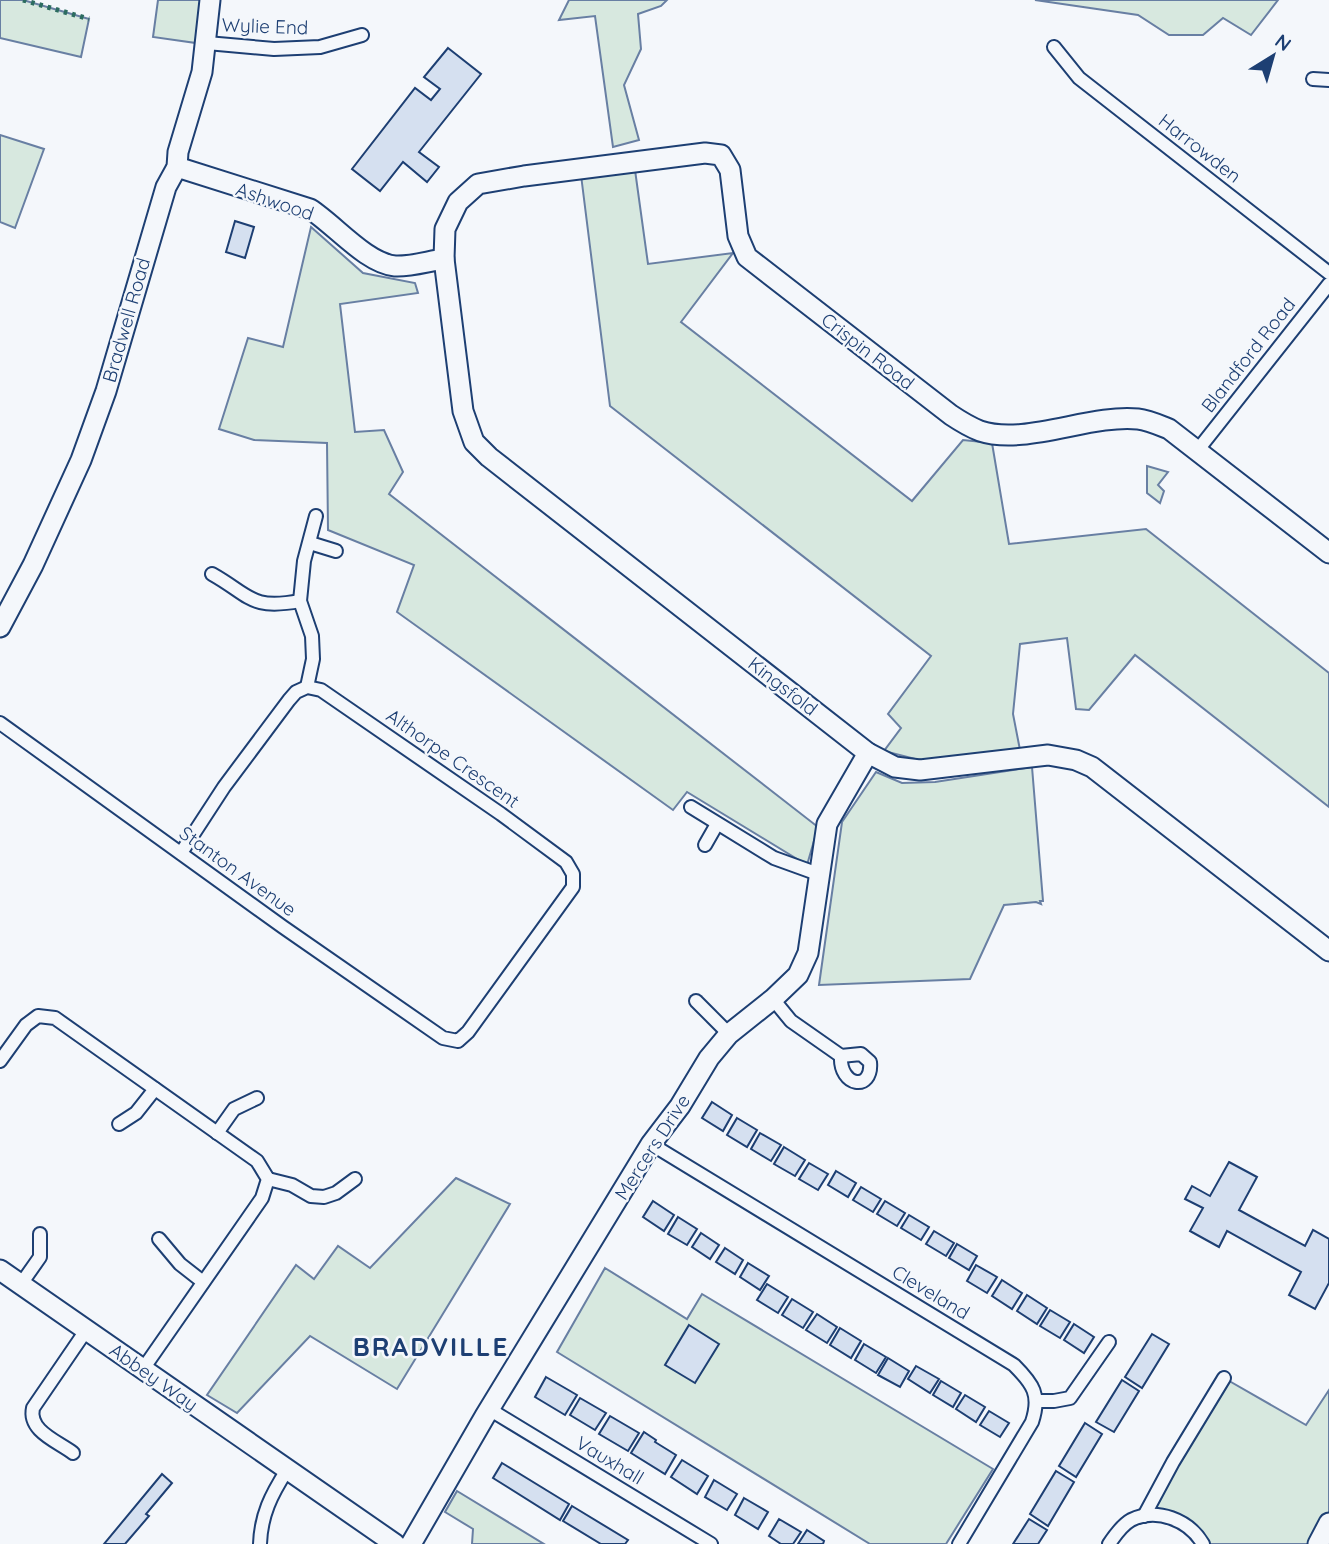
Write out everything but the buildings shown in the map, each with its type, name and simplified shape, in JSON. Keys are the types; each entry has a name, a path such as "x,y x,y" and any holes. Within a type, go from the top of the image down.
{"street":[{"name":"Bradwell Road","path":"0,627 33,565 81,460 106,391 166,187 177,167 178,152 202,72 210,0"},
{"name":"Wylie End","path":"207,43 285,49 320,47 362,35"},
{"name":"Harrowden","path":"1054,47 1079,78 1329,273"},
{"path":"1313,79 1329,80"},
{"name":"Crispin Road","path":"458,202 478,184 705,153 721,155 730,170 738,236 747,257 951,415 981,431 997,434 1120,419 1141,419 1169,429 1329,553"},
{"name":"Ashwood","path":"177,167 310,209 374,260 395,266 444,260"},
{"name":"Kingsfold","path":"458,202 445,229 444,260 463,411 474,442 489,457 868,753 895,767 920,770 1048,755 1076,760 1092,767 1329,951"},
{"name":"Blandford Road","path":"1198,451 1329,284"},
{"path":"181,853 267,727 296,692 307,687 313,659 313,636 300,601 304,561 316,516"},
{"path":"310,543 336,551"},
{"path":"212,574 251,601 267,605 300,601"},
{"name":"Althorpe Crescent","path":"307,687 321,690 501,814 566,862 573,874 573,887 468,1032 458,1041"},
{"name":"Stanton Avenue","path":"0,723 283,928 443,1038 458,1041"},
{"name":"Mercers Drive","path":"411,1544 489,1409 651,1144 680,1106 709,1058 729,1034 798,975 808,953 827,824 868,753"},
{"path":"691,807 774,858 821,875"},
{"path":"705,845 717,824"},
{"path":"773,999 791,1021 841,1056"},
{"path":"696,1001 729,1034"},
{"path":"0,1062 26,1025 38,1016 55,1018 257,1161 268,1179 292,1185 310,1196 324,1197 336,1193 355,1180"},
{"path":"119,1124 135,1113 155,1088"},
{"path":"217,1133 234,1109 257,1097"},
{"name":"Cleveland","path":"651,1144 1014,1365 1028,1379 1036,1401"},
{"path":"143,1369 262,1198 268,1179"},
{"path":"22,1284 40,1257 40,1234"},
{"path":"159,1239 180,1264 203,1282"},
{"name":"Abbey Way","path":"0,1269 395,1544"},
{"path":"73,1453 36,1427 31,1417 33,1408 87,1328"},
{"path":"959,1544 1032,1422 1037,1407 1036,1401 1070,1398 1109,1342"},
{"path":"1144,1516 1224,1378"},
{"name":"Vauxhall","path":"489,1409 711,1544"},
{"path":"260,1544 267,1502 286,1470"},
{"path":"1109,1544 1124,1525 1132,1520 1144,1516 1166,1515 1192,1530 1203,1544"},
{"path":"1318,1544 1329,1523"}],"shaded area":[{"path":"0,0 23,0 89,19 81,57 0,38"},
{"path":"158,0 201,0 196,43 153,37"},
{"path":"569,0 667,0 661,6 638,14 641,49 624,85 639,140 613,147 595,16 559,20"},
{"path":"1035,0 1278,0 1251,35 1223,18 1203,35 1169,35 1138,15"},
{"path":"0,135 44,149 15,228 0,222"},
{"path":"635,170 648,264 733,253 681,322 912,501 963,440 992,443 1009,544 1146,529 1329,673 1329,807 1135,655 1089,710 1076,709 1067,638 1020,644 1013,714 1020,750 923,761 884,751 901,728 888,714 931,656 610,406 581,175"},
{"path":"311,227 363,273 415,283 418,293 340,304 355,432 384,430 403,472 389,494 818,827 807,865 687,792 673,810 397,612 414,565 328,530 327,443 254,440 219,429 248,338 283,347"},
{"path":"1147,466 1168,472 1158,485 1164,491 1160,503 1147,493"},
{"path":"1032,767 1043,901 1040,901 1041,904 1036,902 1004,905 970,979 819,985 842,822 876,772 902,783 935,782"},
{"path":"456,1178 510,1204 397,1389 310,1336 237,1413 207,1395 296,1265 314,1279 338,1246 370,1268"},
{"path":"605,1268 687,1319 702,1294 993,1469 946,1544 870,1544 557,1352"},
{"path":"1224,1378 1306,1425 1329,1390 1329,1523 1318,1544 1203,1544 1192,1530 1144,1516"},
{"path":"457,1491 544,1544 472,1544 473,1529 445,1512"}],"hedge":[{"path":"23,0 89,19"}],"district":[{"name":"BRADVILLE","path":"431,1347"}]}
